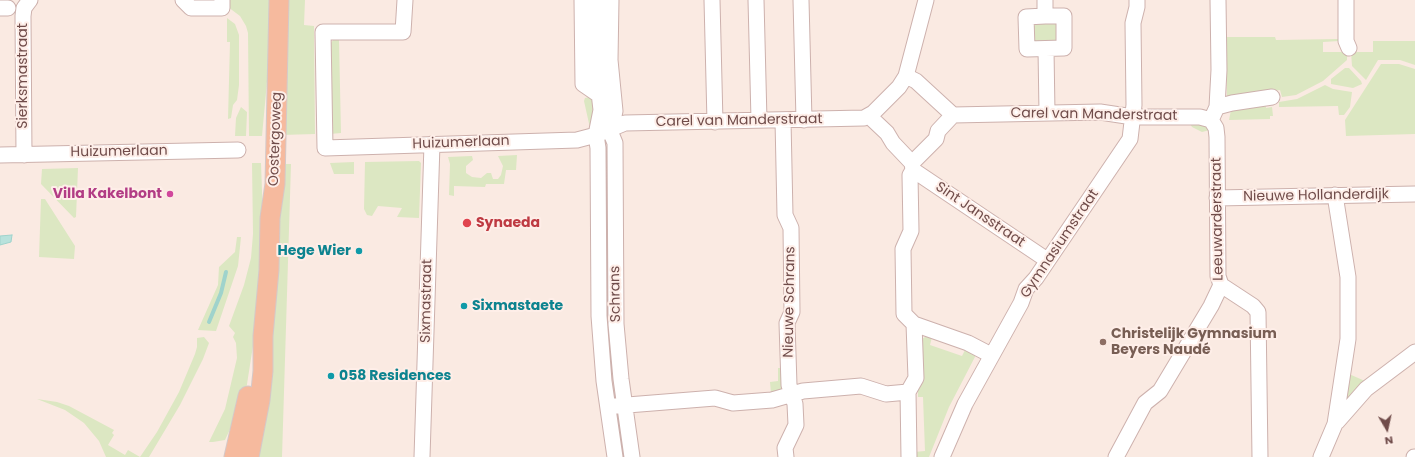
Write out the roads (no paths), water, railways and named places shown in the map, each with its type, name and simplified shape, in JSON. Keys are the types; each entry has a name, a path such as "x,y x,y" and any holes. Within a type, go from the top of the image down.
{"main road":[{"name":"Oostergoweg","path":"249,457 262,378 263,336 269,270 270,218 265,184 266,132 267,113 277,61 279,0"},
{"name":"Oostergoweg","path":"234,457 263,336"}],"street":[{"name":"Sierksmastraat","path":"24,155 23,16 24,8 30,0"},
{"path":"183,0 191,8 222,8 222,0"},
{"name":"Huizumerlaan","path":"405,0 403,32 323,32 325,148 577,140 596,135"},
{"path":"611,0 610,60 615,111 611,130"},
{"path":"712,0 715,122"},
{"path":"756,0 759,120"},
{"path":"801,0 804,120"},
{"path":"912,167 887,133 869,116 898,87 906,76 926,0"},
{"path":"1045,0 1045,16"},
{"name":"Gymnasiumstraat","path":"942,457 956,422 991,355 1021,303 1026,289 1126,148 1130,139 1133,117 1133,23 1137,0"},
{"path":"1214,114 1219,70 1218,0"},
{"path":"1346,0 1346,41 1349,48"},
{"path":"593,1 583,84 599,95 601,110 611,130"},
{"path":"1045,16 1064,16 1064,48 1027,49 1026,17 1045,16"},
{"path":"1046,49 1047,114"},
{"path":"906,76 916,81 953,115 938,131 936,139 912,167 910,175 912,230 903,249 904,314 914,324 968,343 991,355"},
{"path":"1214,114 1232,103 1272,97"},
{"name":"Schrans","path":"601,110 596,135 598,148 599,316 607,407 615,457"},
{"name":"Carel van Manderstraat","path":"953,115 1100,112 1133,117 1200,117 1214,114"},
{"name":"Leeuwarderstraat","path":"1116,457 1145,403 1160,391 1211,306 1220,285 1218,276 1217,137 1214,114"},
{"name":"Carel van Manderstraat","path":"596,135 625,123 858,119 869,116"},
{"name":"Nieuwe Schrans","path":"783,120 785,216 791,228 792,312 787,323 789,385 795,404 796,425 785,448 786,457"},
{"name":"Schrans","path":"611,130 615,143 616,324 624,405 632,457"},
{"name":"Sixmastraat","path":"422,457 432,144"},
{"name":"Huizumerlaan","path":"0,155 238,150"},
{"name":"Sint Jansstraat","path":"912,167 1047,260"},
{"name":"Nieuwe Hollanderdijk","path":"1217,198 1415,194"},
{"path":"1321,457 1335,424 1347,350 1349,312 1346,258 1335,195"},
{"path":"1220,285 1252,306 1258,312 1260,457"},
{"path":"910,457 908,392 916,378 914,324"},
{"path":"1335,424 1366,389 1415,352"},
{"path":"607,407 715,398 733,403 772,400 792,393 861,386 886,394 908,392"}],"water":[{"path":"12,235 11,242 0,245 0,236"}],"waterway":[{"path":"209,322 221,293 226,272"}],"place":[{"name":"Villa Kakelbont","path":"170,194"},
{"name":"Synaeda","path":"467,223"},
{"name":"Hege Wier","path":"359,251"},
{"name":"Sixmastaete","path":"464,306"},
{"name":"Christelijk Gymnasium Beyers Naudé","path":"1103,342"},
{"name":"058 Residences","path":"331,376"}]}
